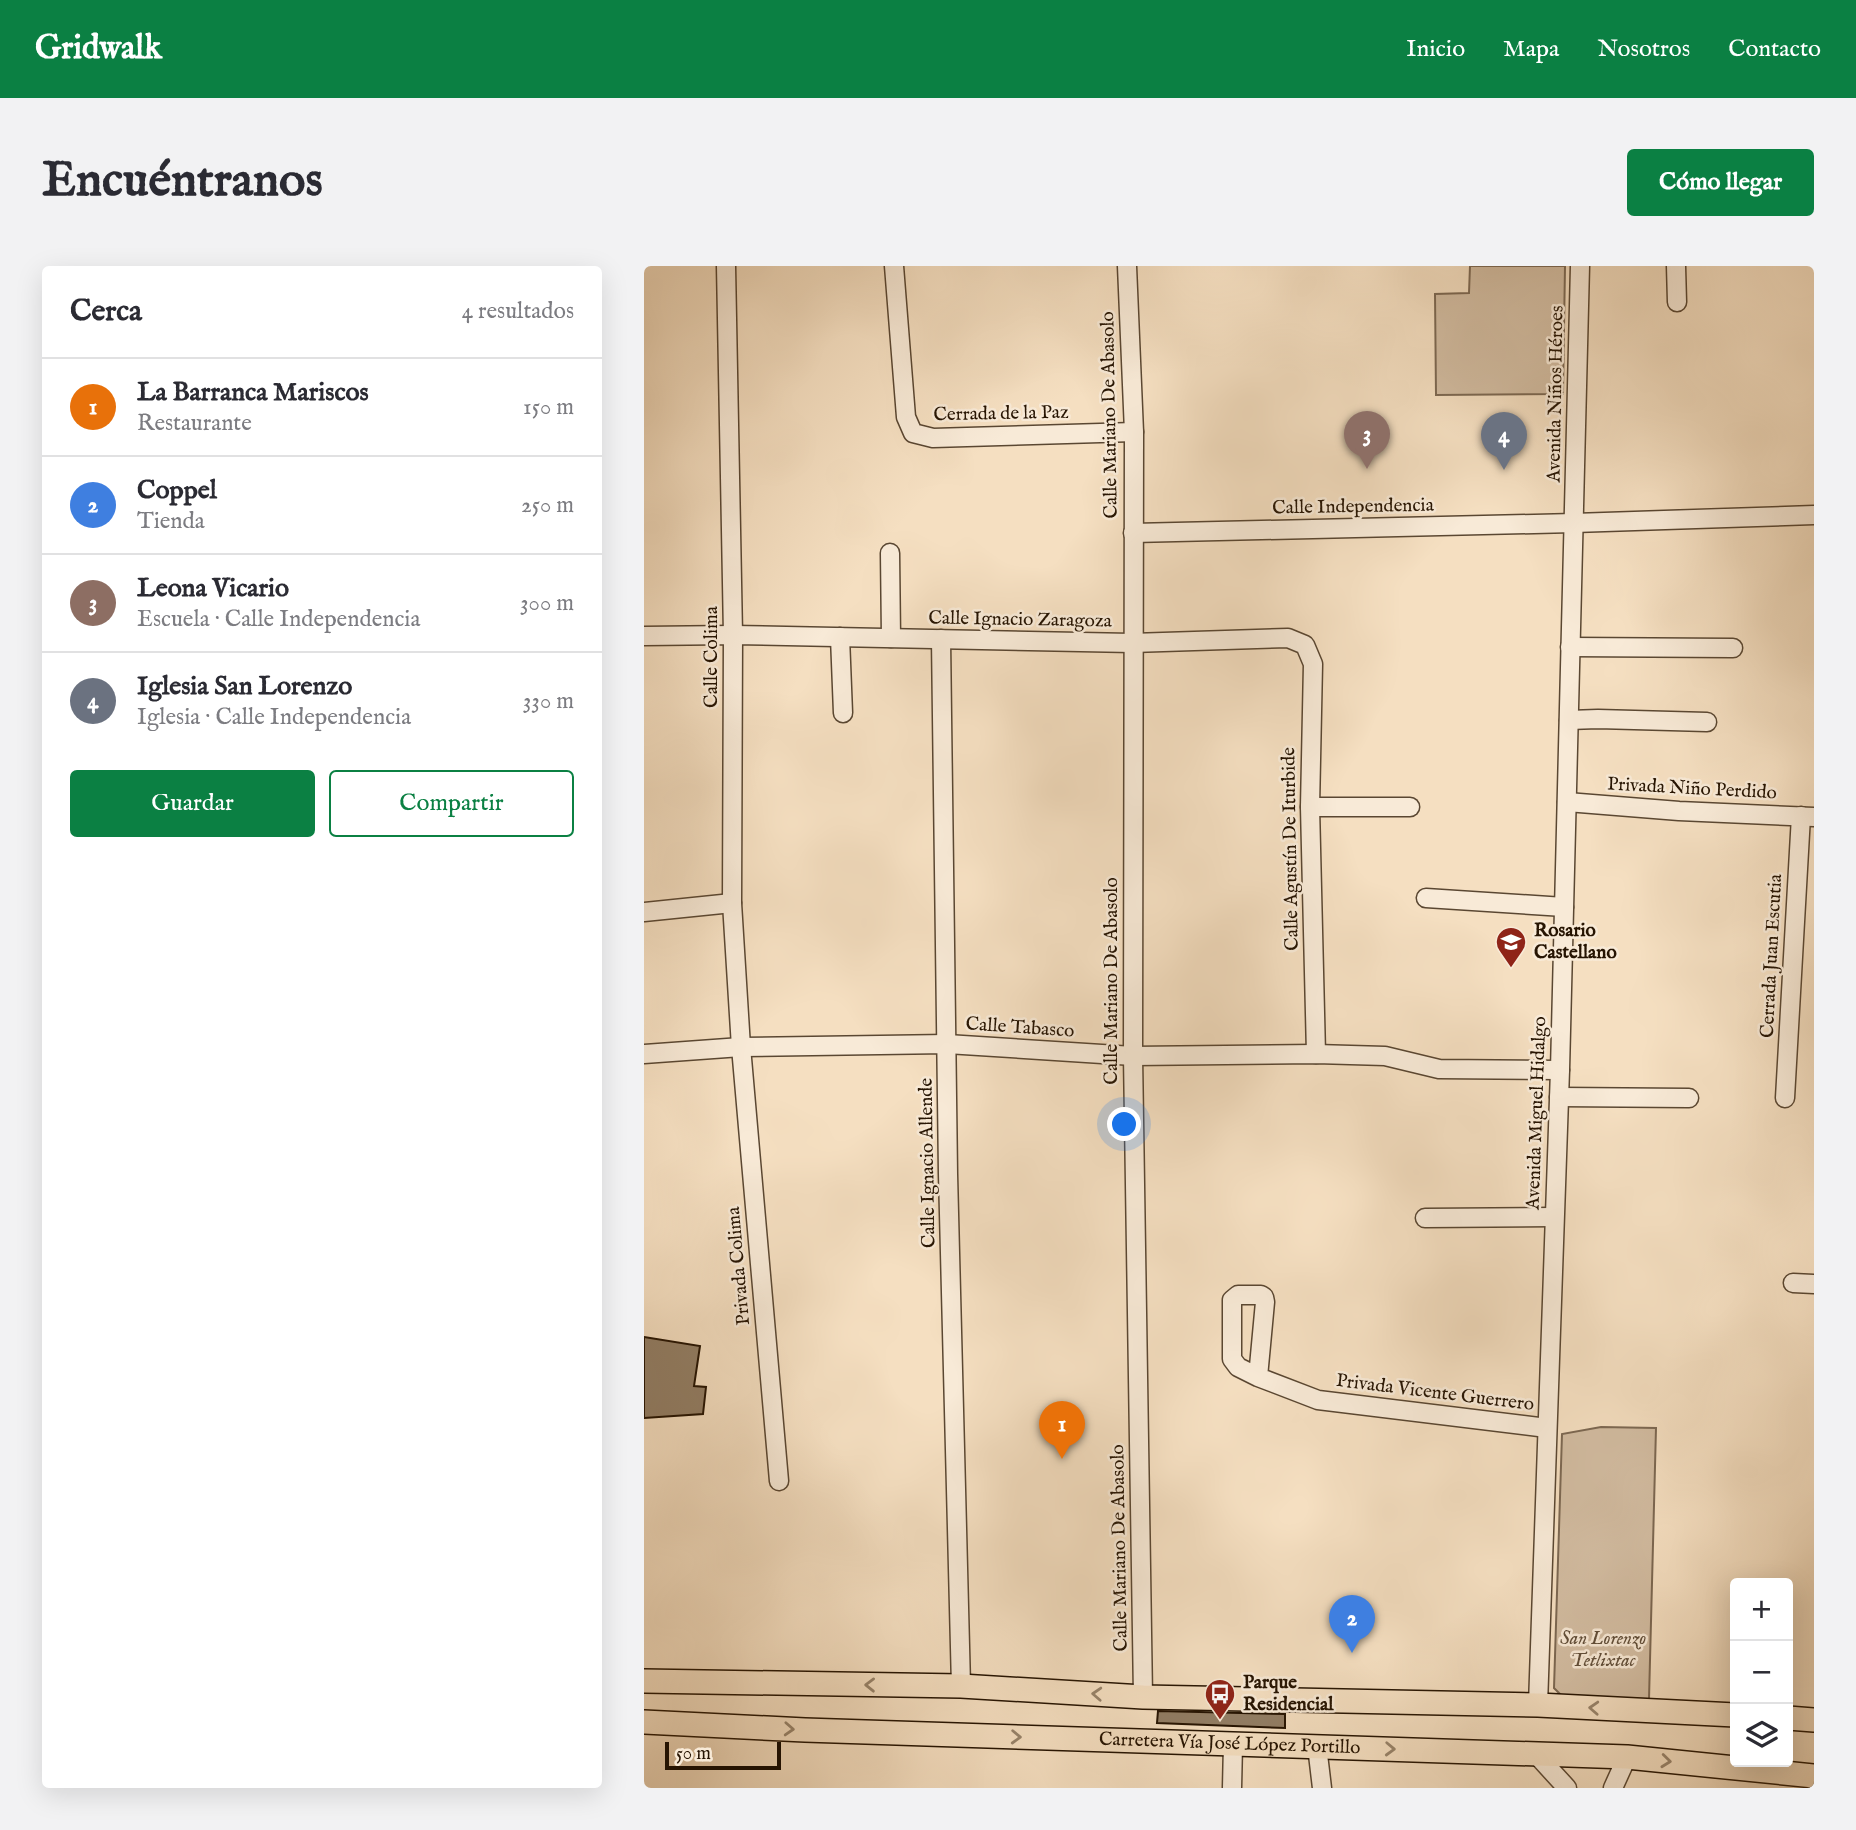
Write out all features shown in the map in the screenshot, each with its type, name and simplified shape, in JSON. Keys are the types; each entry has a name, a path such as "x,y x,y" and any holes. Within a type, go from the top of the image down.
{"main road":[{"path":"644,1673 724,1682"},
{"path":"644,1681 961,1686 1143,1696 1538,1705 1730,1715"},
{"path":"1793,1718 1814,1720"},
{"name":"Carretera Vía José López Portillo","path":"644,1722 805,1730 1627,1757 1814,1776"},
{"path":"644,1730 720,1726"}],"street":[{"name":"Calle Colima","path":"726,266 733,635 732,903 741,1047"},
{"name":"Cerrada de la Paz","path":"894,266 906,417 914,433 933,438 1134,432"},
{"name":"Calle Mariano De Abasolo","path":"1127,266 1134,432 1133,1056 1143,1696"},
{"name":"Avenida Niños Héroes","path":"1574,523 1580,266"},
{"path":"1676,266 1677,302"},
{"name":"Calle Independencia","path":"1133,533 1814,516"},
{"name":"Avenida Miguel Hidalgo","path":"1538,1705 1560,1070 1574,523"},
{"path":"890,553 891,638"},
{"name":"Calle Ignacio Zaragoza","path":"644,636 733,635 1132,643 1288,638 1305,645"},
{"path":"840,637 843,713"},
{"name":"Calle Ignacio Allende","path":"941,639 948,1188 961,1686"},
{"name":"Calle Agustín De Iturbide","path":"1305,645 1312,664 1310,807 1316,1054"},
{"path":"1570,647 1732,648"},
{"path":"1569,720 1707,722"},
{"name":"Privada Niño Perdido","path":"1567,802 1679,811 1808,816"},
{"path":"1310,807 1410,807"},
{"name":"Cerrada Juan Escutia","path":"1785,1098 1808,816"},
{"path":"1426,898 1564,907"},
{"path":"644,912 732,903"},
{"name":"Calle Tabasco","path":"644,1054 741,1047 947,1044 1133,1056 1385,1056 1439,1069 1560,1070"},
{"name":"Privada Colima","path":"741,1047 779,1481"},
{"path":"1559,1097 1689,1098"},
{"path":"1424,1218 1554,1217"},
{"path":"1793,1283 1814,1284"},
{"name":"Privada Vicente Guerrero","path":"1258,1377 1318,1400 1547,1428"},
{"path":"1232,1788 1233,1744"},
{"path":"1317,1746 1322,1788"},
{"path":"1535,1753 1567,1788"},
{"path":"1612,1788 1627,1757"}],"green space":[{"path":"1470,266 1565,266 1563,394 1436,395 1435,294 1469,293"},
{"name":"San Lorenzo Tetlixtac","path":"1601,1427 1656,1428 1649,1699 1563,1697 1554,1688 1562,1434"}],"building":[{"path":"644,1337 700,1346 694,1386 706,1387 703,1414 644,1418"},
{"path":"1158,1711 1285,1714 1285,1728 1157,1723"}],"place":[{"name":"Leona Vicario","path":"1367,469"},
{"name":"Iglesia San Lorenzo","path":"1504,470"},
{"name":"Rosario Castellano","path":"1511,969"},
{"name":"La Barranca Mariscos","path":"1062,1459"},
{"name":"Coppel","path":"1352,1653"},
{"name":"Parque Residencial","path":"1220,1721"}]}
